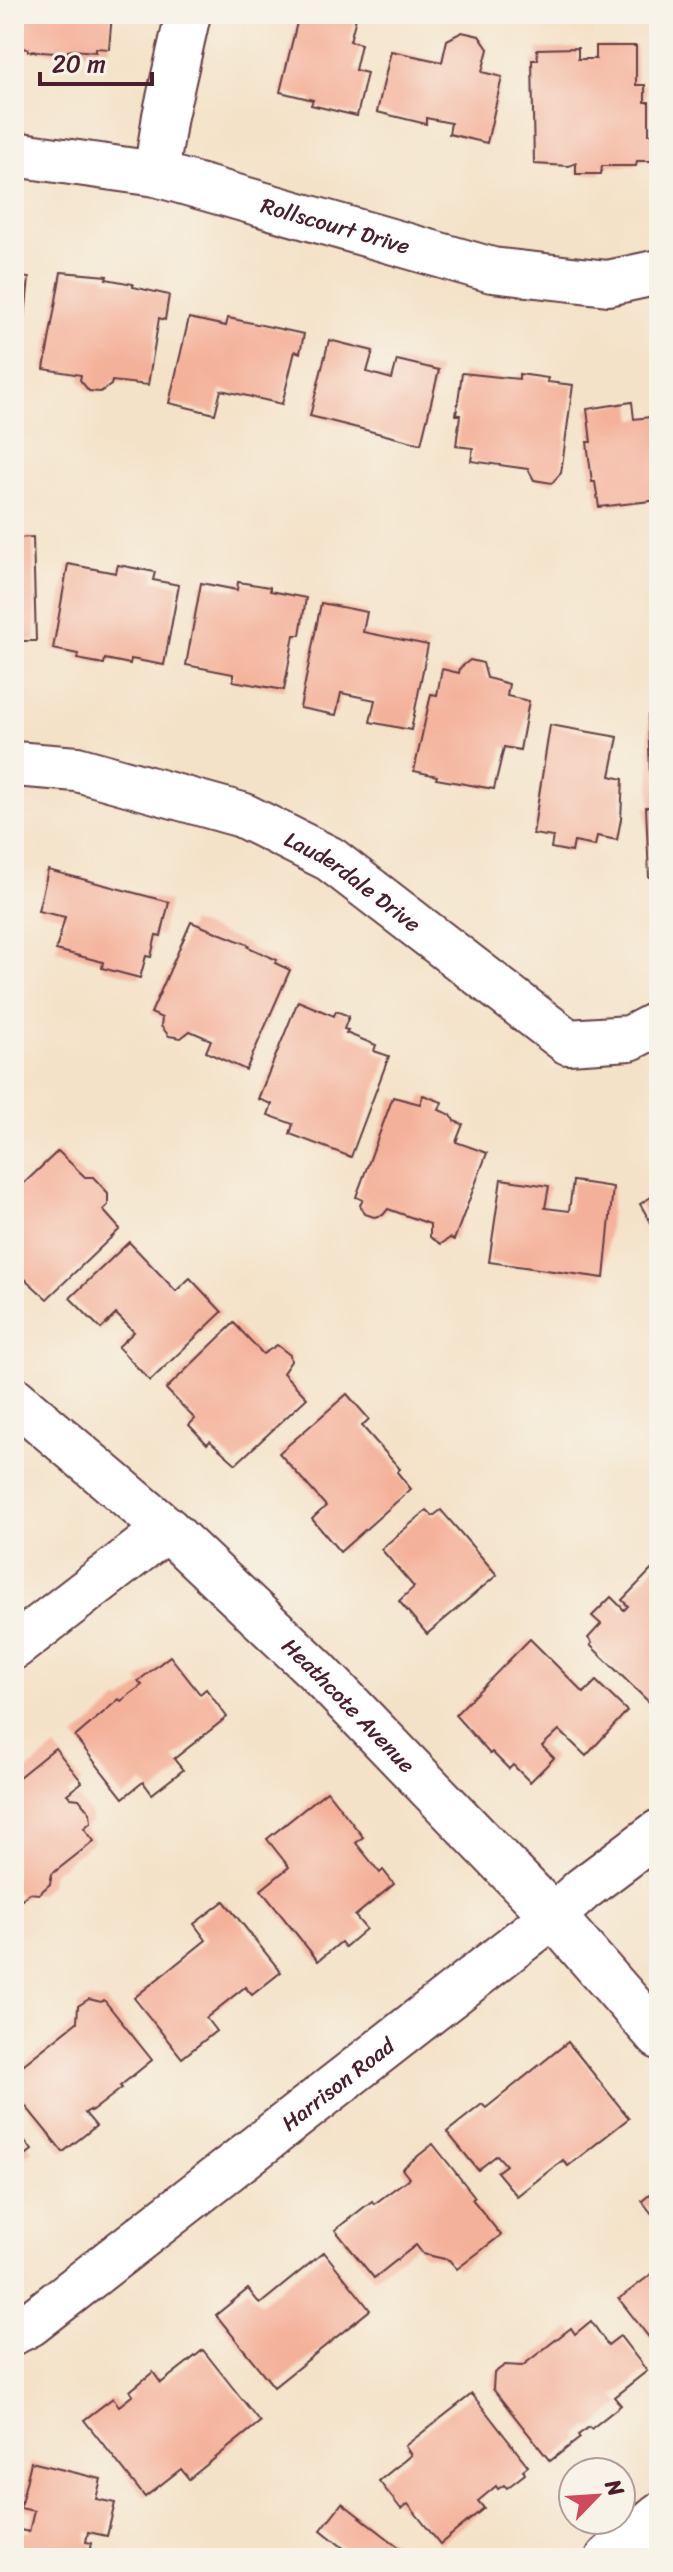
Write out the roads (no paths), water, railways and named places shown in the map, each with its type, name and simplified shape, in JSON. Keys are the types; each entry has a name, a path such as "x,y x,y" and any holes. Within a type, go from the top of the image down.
{"street":[{"path":"156,174 165,116 188,14"},
{"name":"Rollscourt Drive","path":"14,154 156,174 492,270 608,283 659,272"},
{"name":"Lauderdale Drive","path":"14,764 77,769 242,815 330,859 568,1042 630,1038 659,1023"},
{"name":"Heathcote Avenue","path":"14,1399 167,1529 316,1670 553,1916 659,2037"},
{"path":"14,1647 167,1529"},
{"name":"Harrison Road","path":"14,2332 30,2324 659,1832"},
{"path":"608,2558 659,2515"}]}
